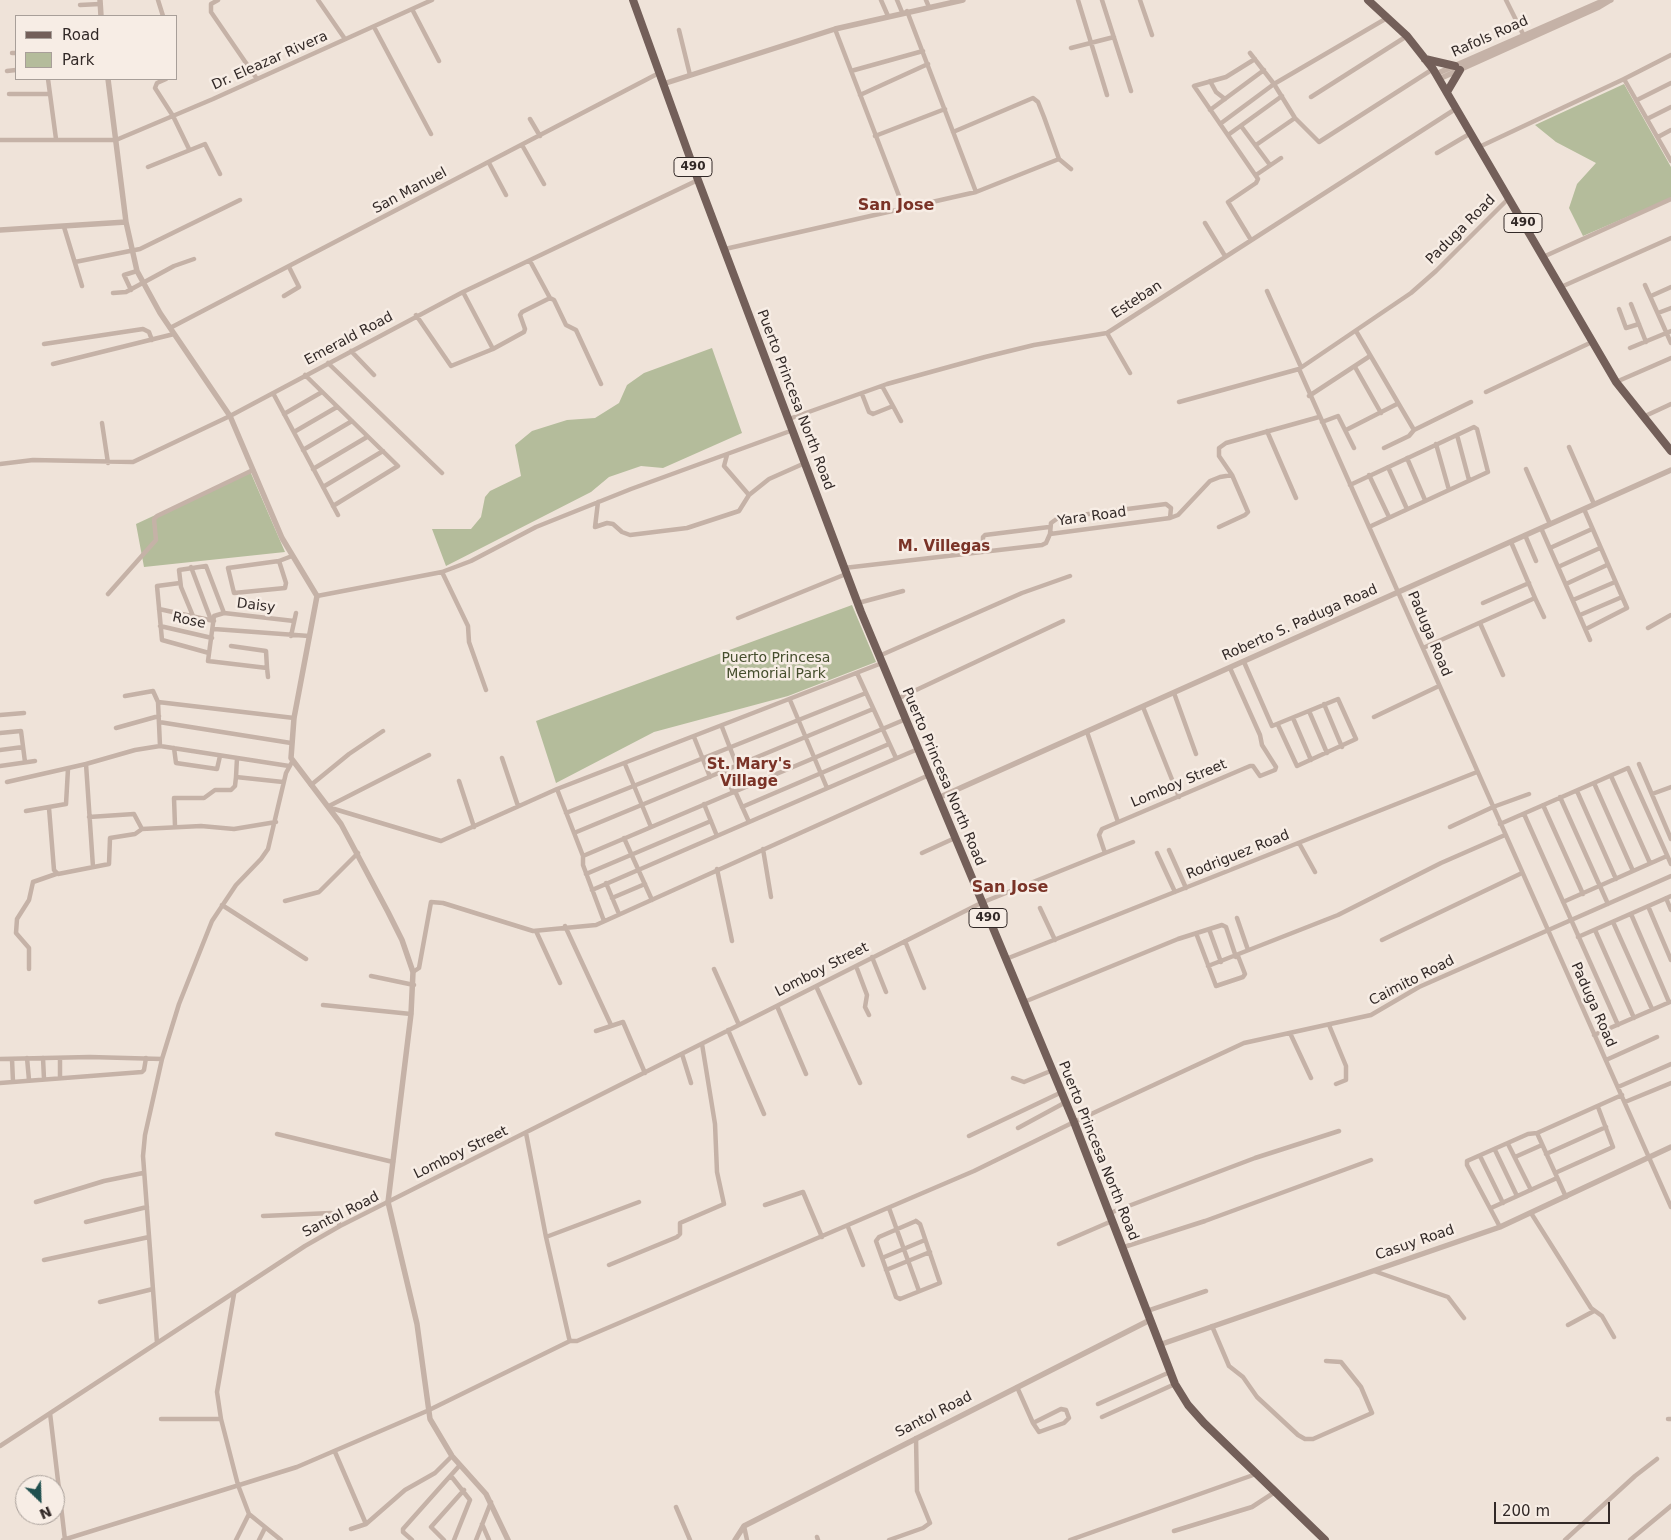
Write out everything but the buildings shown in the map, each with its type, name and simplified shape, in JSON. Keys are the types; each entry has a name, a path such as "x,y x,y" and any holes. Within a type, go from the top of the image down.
{"main road":[{"name":"Puerto Princesa North Road","path":"633,0 698,180 845,571 981,903 1062,1092 1124,1247 1175,1384 1196,1414 1325,1540"},
{"name":"490","path":"1368,0 1407,36 1436,74 1616,382 1671,452"},
{"path":"1425,59 1457,68 1447,92"}],"street":[{"path":"158,0 162,15"},
{"path":"218,0 211,4 211,12 257,79"},
{"path":"318,0 345,39"},
{"name":"Dr. Eleazar Rivera","path":"116,140 174,116 432,0"},
{"path":"881,0 888,16"},
{"path":"897,0 905,11 923,51 976,192"},
{"path":"926,0 929,7"},
{"path":"663,84 835,29 905,11 963,0"},
{"path":"1078,0 1107,95"},
{"path":"1102,0 1131,91"},
{"path":"1140,0 1152,36"},
{"path":"1506,0 1525,38"},
{"path":"80,5 100,2 101,15"},
{"name":"Rafols Road","path":"1436,74 1457,68 1603,2"},
{"path":"412,9 439,61"},
{"path":"1220,124 1274,84 1388,18"},
{"path":"374,26 431,134"},
{"path":"835,29 904,209"},
{"path":"679,30 690,75"},
{"path":"1311,97 1407,36"},
{"path":"1071,48 1114,37"},
{"path":"851,71 923,51"},
{"path":"1250,53 1274,84 1295,118 1317,142 1322,142 1436,74"},
{"path":"1479,147 1671,55"},
{"path":"1251,240 1228,202 1258,180 1194,86 1229,75 1255,59"},
{"path":"860,95 928,64"},
{"path":"7,70 15,70"},
{"path":"1210,110 1264,70"},
{"name":"San Manuel","path":"54,364 152,340 172,331 289,267 659,73"},
{"path":"1624,79 1669,154 1671,161"},
{"path":"48,80 56,139"},
{"path":"108,80 126,222 137,271 172,331 230,416 282,538 317,596 294,718 290,764 268,849 261,860 236,885 212,921 178,1004 162,1059 143,1146 157,1343"},
{"path":"165,80 155,87 174,116 189,149"},
{"path":"1210,81 1216,92 1226,99"},
{"path":"1637,100 1671,83"},
{"path":"10,94 50,94"},
{"path":"1228,136 1282,96"},
{"path":"953,132 1034,98 1038,102 1059,158 1071,169"},
{"path":"1647,119 1671,106"},
{"name":"Esteban","path":"789,419 882,386 1026,347 1108,333 1457,108"},
{"path":"875,136 945,109"},
{"path":"1256,146 1295,118"},
{"path":"530,119 540,136"},
{"path":"1241,126 1270,165"},
{"path":"1658,137 1671,130"},
{"path":"1437,153 1471,133"},
{"path":"0,140 116,140"},
{"path":"148,167 205,144 220,174"},
{"path":"522,146 544,184"},
{"path":"725,249 976,192 1059,158"},
{"path":"1256,175 1280,158"},
{"path":"489,163 506,195"},
{"name":"Emerald Road","path":"0,464 33,460 133,462 230,416 416,315 698,180"},
{"name":"Paduga Road","path":"1509,198 1419,286 1300,368 1309,396 1399,592 1422,648 1671,1207"},
{"path":"1544,257 1671,199"},
{"path":"75,262 132,251 240,200"},
{"path":"0,230 126,222"},
{"path":"1205,223 1225,256"},
{"path":"64,227 82,286"},
{"path":"1561,287 1671,238"},
{"path":"113,293 131,290 174,266 194,259"},
{"path":"530,260 550,298 554,300 566,325 576,330 601,384"},
{"path":"284,296 298,287 289,267"},
{"path":"131,290 124,275 137,271"},
{"path":"1645,285 1669,332 1671,343"},
{"path":"1650,296 1671,287"},
{"path":"1179,402 1300,368 1267,291"},
{"path":"463,292 493,349"},
{"path":"416,315 451,366 493,349 524,332 525,329 520,315 522,312 550,298"},
{"path":"1631,304 1646,342"},
{"path":"1658,313 1671,308"},
{"path":"1619,309 1626,328 1639,324"},
{"path":"44,344 143,329 149,332 152,340"},
{"path":"1356,331 1397,404 1414,430"},
{"path":"1630,348 1669,332"},
{"path":"1108,333 1130,373"},
{"path":"1486,392 1592,342"},
{"path":"351,351 374,375"},
{"path":"1309,396 1356,367 1370,356"},
{"path":"1616,382 1671,358"},
{"path":"328,363 442,473"},
{"path":"1356,367 1380,413"},
{"path":"305,375 398,467 333,506"},
{"path":"882,386 901,421"},
{"path":"284,414 322,392"},
{"path":"273,393 338,515"},
{"path":"862,394 872,414 893,406"},
{"path":"1384,448 1408,437 1414,430 1471,402"},
{"path":"1346,430 1397,404"},
{"path":"1643,417 1671,404"},
{"path":"294,432 337,407"},
{"path":"1219,527 1245,516 1248,512 1232,475 1219,456 1219,448 1226,443 1267,431 1337,416 1354,448"},
{"path":"303,450 352,422"},
{"path":"102,423 108,463"},
{"path":"1350,485 1436,444 1476,428 1489,470 1368,527"},
{"path":"317,596 442,572 471,561 536,527 793,430"},
{"path":"1267,431 1296,498"},
{"path":"1456,435 1469,480"},
{"path":"313,469 367,437"},
{"path":"1436,444 1449,490"},
{"path":"1569,447 1594,504"},
{"path":"323,487 383,451"},
{"path":"728,454 724,460 724,466 749,495"},
{"path":"1407,458 1425,500"},
{"path":"598,502 595,527 607,523 613,524 622,532 630,535 700,526 739,511 749,495 778,474 805,463"},
{"path":"1388,467 1407,509"},
{"path":"1526,468 1550,524"},
{"path":"108,594 156,540 154,520 157,516 253,470"},
{"name":"Roberto S. Paduga Road","path":"938,798 1671,470"},
{"path":"1050,534 1049,526 1053,520 1058,518 1166,504 1171,508 1170,518 1178,515 1210,481 1232,475"},
{"path":"1370,476 1389,517"},
{"path":"1584,509 1622,597 1626,611 1586,629"},
{"name":"Yara Road","path":"738,618 845,571 1044,544 1050,534 1170,518"},
{"path":"983,551 982,537 985,535 1049,526"},
{"path":"1542,528 1590,640"},
{"path":"1550,548 1592,529"},
{"path":"1525,535 1536,561"},
{"path":"1511,542 1544,617"},
{"path":"1558,567 1600,548"},
{"path":"278,561 286,583 284,588 234,593 228,568 278,561 292,556"},
{"path":"1566,584 1607,566"},
{"path":"193,616 180,583 179,570 191,567 213,620 214,628 208,661 210,663 267,668"},
{"name":"Daisy","path":"191,567 208,568 224,613 294,621"},
{"path":"442,572 468,626 470,645 486,690"},
{"path":"330,807 433,840 448,839 556,790 857,673 880,660 1022,593 1070,576"},
{"path":"1573,600 1615,582"},
{"path":"180,583 157,586 158,610 164,642 209,653"},
{"path":"1484,603 1529,583"},
{"path":"858,603 903,591"},
{"path":"1580,614 1622,597"},
{"path":"1422,648 1536,598"},
{"path":"158,610 213,620"},
{"path":"291,636 296,612"},
{"path":"213,620 215,615 224,613"},
{"path":"1648,628 1671,615"},
{"path":"897,699 1063,621"},
{"path":"1480,623 1503,675"},
{"name":"Rose","path":"160,626 212,638"},
{"path":"214,628 291,636 309,636"},
{"path":"231,646 266,651 268,677"},
{"path":"1244,662 1270,724 1273,726 1278,725 1324,704 1340,699 1356,737 1354,741 1342,747 1296,766 1278,725"},
{"name":"Lomboy Street","path":"388,1202 981,903 1105,853 1099,832 1102,829 1250,766 1253,766 1260,776 1276,768 1262,745 1260,734 1230,668"},
{"path":"857,673 896,758"},
{"path":"1374,717 1439,686"},
{"path":"125,696 151,690 158,702 160,746"},
{"path":"566,813 866,693"},
{"path":"1174,693 1196,754"},
{"path":"790,700 827,788"},
{"path":"158,702 294,718"},
{"path":"1324,704 1342,747"},
{"path":"1143,707 1179,797"},
{"path":"574,833 873,709"},
{"path":"1309,711 1327,753"},
{"path":"0,715 24,713"},
{"path":"1293,718 1311,760"},
{"path":"116,728 159,719 291,743"},
{"path":"583,856 906,719"},
{"path":"722,727 737,766"},
{"path":"0,733 20,731 25,762"},
{"path":"311,785 349,754 383,731"},
{"path":"1086,732 1118,822"},
{"path":"694,737 710,777"},
{"path":"742,807 889,744"},
{"path":"8,782 68,769 135,750 160,746 220,756 290,764 311,785 330,807 358,853 402,940 413,972 414,985 411,1014 388,1202"},
{"path":"0,750 23,747"},
{"path":"174,748 176,764 217,769 220,756"},
{"path":"592,890 918,749"},
{"path":"330,807 429,755"},
{"path":"175,826 174,798 204,798 214,790 232,790 235,786 237,758"},
{"path":"502,758 518,806"},
{"path":"0,766 35,761"},
{"path":"86,764 93,867"},
{"path":"625,764 651,827"},
{"path":"1639,764 1671,839"},
{"path":"1500,824 1628,768 1671,864"},
{"path":"26,811 66,804 68,769"},
{"path":"724,772 748,822"},
{"name":"Rodriguez Road","path":"1006,959 1477,772"},
{"path":"413,972 419,968 431,902 443,902 536,931 565,926 593,926 717,869 929,776"},
{"path":"1611,776 1650,863"},
{"path":"1632,777 1644,776"},
{"path":"236,777 284,782"},
{"path":"459,781 474,827"},
{"path":"1594,783 1633,871"},
{"path":"1652,794 1670,787"},
{"path":"556,790 583,856 583,866 604,921"},
{"path":"1576,791 1616,879"},
{"path":"1450,827 1493,807 1529,794"},
{"path":"1560,797 1608,904"},
{"path":"704,804 717,836"},
{"path":"1543,805 1583,894"},
{"path":"49,808 54,870 56,874"},
{"path":"89,817 134,814 142,829"},
{"path":"1524,814 1618,1025"},
{"path":"586,874 711,821"},
{"path":"29,969 29,948 16,933 17,918 29,900 33,882 56,874 110,864 110,838 135,834 142,829 175,826 234,829 276,822"},
{"path":"1666,827 1671,825"},
{"path":"1208,966 1338,915 1441,863 1505,835"},
{"path":"624,838 652,900"},
{"path":"922,853 955,838"},
{"path":"1105,853 1133,842"},
{"path":"1299,843 1315,872"},
{"path":"763,849 772,897"},
{"path":"1169,850 1186,888"},
{"path":"284,901 319,892 358,853"},
{"path":"1158,854 1175,892"},
{"path":"1563,902 1667,856"},
{"path":"717,869 732,941"},
{"path":"1382,940 1522,873"},
{"name":"Caimito Road","path":"64,1540 238,1485 271,1477 335,1452 427,1411 570,1341 577,1341 974,1171 1244,1043 1371,1015 1415,989 1671,876"},
{"path":"606,883 619,914"},
{"path":"612,898 645,884"},
{"path":"1578,937 1668,897 1671,910"},
{"path":"222,905 306,959"},
{"path":"1648,906 1671,960"},
{"path":"1040,908 1055,940"},
{"path":"1594,1034 1670,1001 1631,914"},
{"path":"1237,918 1248,950"},
{"path":"1613,922 1652,1009"},
{"path":"565,926 611,1025"},
{"path":"1024,1002 1196,933 1225,926 1244,974 1243,977 1219,987 1215,986 1196,933"},
{"path":"1209,929 1221,962"},
{"path":"1596,930 1634,1018"},
{"path":"536,931 560,983"},
{"path":"905,941 924,988"},
{"path":"872,958 886,992"},
{"path":"856,966 867,995 865,1007 869,1015"},
{"path":"714,969 739,1025"},
{"path":"371,976 414,985"},
{"path":"816,986 860,1083"},
{"path":"323,1005 411,1014"},
{"path":"777,1006 806,1074"},
{"path":"596,1031 621,1022 624,1023 645,1073"},
{"path":"1329,1025 1346,1066 1346,1080 1336,1084"},
{"path":"728,1030 764,1114"},
{"path":"1290,1033 1311,1078"},
{"path":"1606,1060 1657,1037"},
{"path":"609,1265 677,1238 680,1234 680,1223 724,1204 717,1172 715,1124 702,1044"},
{"path":"682,1054 691,1083"},
{"path":"27,1058 29,1080"},
{"path":"43,1058 44,1078"},
{"path":"60,1058 60,1077"},
{"path":"0,1083 44,1078 142,1072 146,1058"},
{"path":"0,1059 162,1059"},
{"path":"12,1059 13,1082"},
{"path":"1618,1088 1671,1064"},
{"path":"1013,1078 1024,1082 1053,1070"},
{"path":"1625,1102 1671,1083"},
{"path":"969,1136 1062,1092"},
{"path":"1500,1227 1466,1163 1622,1095"},
{"path":"1018,1128 1066,1102"},
{"path":"1491,1208 1531,1190 1613,1147 1598,1107"},
{"path":"1546,1154 1606,1127"},
{"path":"1059,1244 1112,1216 1255,1158 1339,1131"},
{"path":"526,1133 546,1238 570,1341"},
{"path":"1537,1133 1566,1197"},
{"path":"277,1134 393,1162"},
{"path":"1508,1144 1531,1190"},
{"path":"1514,1157 1542,1145"},
{"name":"Casuy Road","path":"1159,1345 1500,1227 1671,1147"},
{"path":"1495,1150 1518,1196"},
{"path":"1480,1156 1503,1203"},
{"path":"1124,1247 1371,1160"},
{"path":"36,1202 104,1182 144,1173"},
{"path":"765,1205 803,1192 822,1237"},
{"name":"Santol Road","path":"0,1446 340,1226 388,1202 417,1324 427,1411 435,1430 452,1456 490,1502 508,1540"},
{"path":"546,1238 639,1202"},
{"path":"86,1222 146,1207"},
{"path":"889,1208 919,1292"},
{"path":"263,1216 331,1212 336,1216 340,1226"},
{"path":"1530,1213 1594,1312 1602,1316 1614,1337"},
{"path":"916,1221 920,1224 940,1283 898,1298 886,1270 877,1239 896,1228 916,1221"},
{"path":"848,1226 863,1265"},
{"path":"44,1260 149,1237"},
{"path":"882,1258 925,1240"},
{"path":"886,1270 930,1252"},
{"path":"1374,1271 1448,1298 1464,1318"},
{"path":"100,1302 153,1289"},
{"path":"1147,1311 1206,1291"},
{"path":"234,1294 218,1383 218,1402 221,1419 238,1485 249,1514 281,1540"},
{"path":"1568,1325 1594,1312"},
{"name":"Santol Road","path":"744,1526 1150,1320"},
{"path":"1212,1326 1229,1366 1246,1380 1257,1397 1298,1435 1305,1439 1313,1438 1372,1413 1361,1387 1341,1362 1326,1361"},
{"path":"1098,1404 1170,1372"},
{"path":"1102,1416 1175,1384"},
{"path":"1017,1387 1033,1423 1038,1431 1042,1432 1067,1422 1069,1418 1066,1410 1061,1409 1033,1423"},
{"path":"50,1413 64,1540"},
{"path":"161,1419 221,1419"},
{"path":"890,1540 930,1523 917,1491 916,1438"},
{"path":"335,1452 366,1524"},
{"path":"352,1530 366,1524 405,1490 434,1473 452,1456"},
{"path":"1564,1540 1635,1476 1657,1459"},
{"path":"412,1540 402,1529 460,1465"},
{"path":"1070,1540 1256,1474"},
{"path":"451,1476 464,1490 470,1503 454,1540"},
{"path":"444,1540 431,1527 464,1490"},
{"path":"1174,1531 1257,1505 1275,1492"},
{"path":"476,1540 490,1502"},
{"path":"676,1506 690,1540"},
{"path":"1630,1540 1671,1506"},
{"path":"236,1540 249,1514"},
{"path":"482,1524 489,1540"},
{"path":"735,1540 744,1526"},
{"path":"744,1526 747,1540"},
{"path":"259,1540 266,1528"}],"green space":[{"path":"1624,84 1671,167 1671,198 1583,236 1569,208 1577,184 1596,163 1556,142 1535,125"},
{"path":"712,348 742,433 663,468 641,466 609,477 591,492 446,566 432,529 471,529 481,517 485,497 490,491 521,476 515,445 532,431 567,420 595,418 619,403 627,385 644,373"},
{"path":"250,471 285,552 144,567 136,524"},
{"name":"Puerto Princesa Memorial Park","path":"852,605 876,662 788,696 654,732 556,783 536,721"}],"district":[{"name":"San Jose","path":"896,206"},
{"name":"M. Villegas","path":"944,547"},
{"name":"St. Mary's Village","path":"749,774"},
{"name":"San Jose","path":"1010,888"}]}
